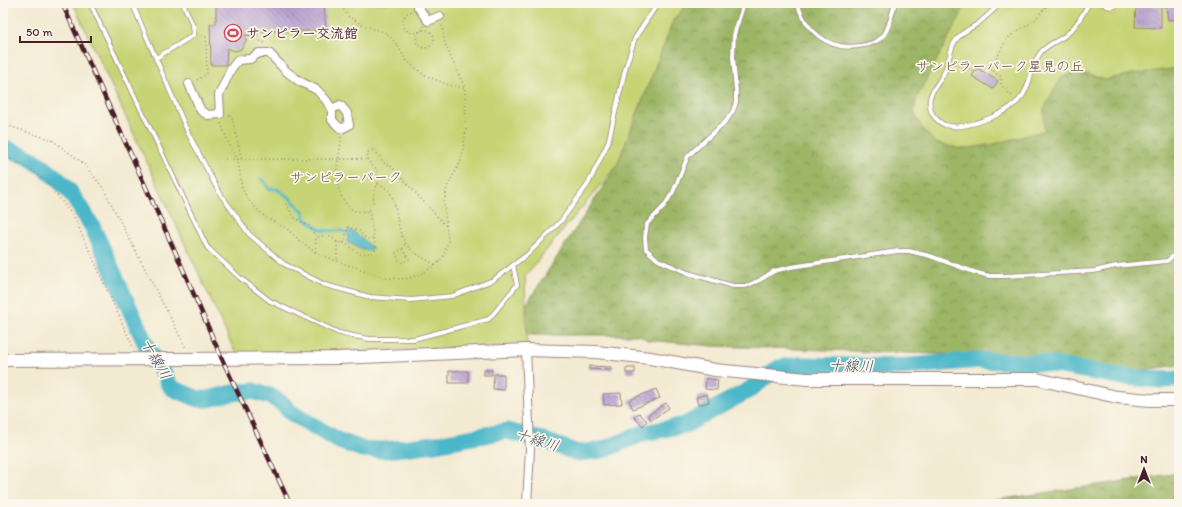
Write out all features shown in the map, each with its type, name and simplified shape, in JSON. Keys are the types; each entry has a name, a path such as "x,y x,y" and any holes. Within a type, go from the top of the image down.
{"street":[{"path":"418,3 418,7 428,21 440,16"},
{"path":"189,84 201,111 208,115 220,114 219,95 231,69 238,60 250,59 259,53 269,53 299,82 317,90 332,109 332,120 341,129 349,125 347,113 340,105 332,109"},
{"path":"526,350 530,450 528,504"},
{"path":"3,360 338,358 526,350 596,352 650,358 715,370 807,380 1037,379 1117,397 1150,400 1179,400"}],"lane":[{"path":"90,3 207,247 239,277 270,300 339,333 369,339 414,339 489,319 517,285 513,265"},
{"path":"132,3 189,135 219,192 249,234 284,264 324,285 370,297 411,300 452,296 493,280 528,254 561,221 588,184 608,143 626,66 635,38 658,3"},
{"path":"156,58 194,35 193,26 183,3"},
{"path":"744,3 734,35 733,57 736,102 733,111 726,121 688,156 673,192 664,206 647,224 645,236 646,249 658,260 695,275 733,286 746,286 760,280 774,271 791,267 898,251 909,251 930,256 989,276 1005,276 1094,271 1116,266 1167,261 1174,255 1179,247"},
{"path":"797,3 801,15 808,27 821,38 834,45 849,48 874,43 884,35 896,3"},
{"path":"1000,3 979,22 963,32 955,42 943,75 932,91 929,100 931,112 936,120 943,125 967,125 984,120 1000,113 1018,102 1024,93 1040,53 1051,43 1065,35 1083,14 1089,3"},
{"path":"1102,3 1110,7 1120,3"}],"path":[{"path":"339,3 348,16 363,25 387,33 397,45 406,60 424,75 449,85 465,88"},
{"path":"404,3 410,3"},
{"path":"991,69 1006,40 1014,33 1033,22 1046,7 1054,3"},
{"path":"421,31 417,34 417,42 423,47 428,47 433,42 432,34 427,30 421,31 414,33 407,30 403,20 406,14 416,11 423,14 425,25 421,31"},
{"path":"242,160 232,118 228,114 220,114 221,126 238,160 242,189 250,202 265,217 286,228 315,252 384,278 405,279 419,275 436,265 444,256 448,241 444,204 447,187 461,161 466,130 465,88 445,44 440,16"},
{"path":"189,84 207,74 206,37 194,35"},
{"path":"948,61 973,70 978,64 991,69 1001,77 1001,85 1018,102"},
{"path":"3,124 52,140 83,163 103,188 192,359"},
{"path":"341,129 340,149 336,170 340,195 348,206 357,212 369,211"},
{"path":"316,236 329,235 337,242 344,243 360,254 373,253 376,249 369,211 374,203 374,191 378,184 377,169 367,160 368,152 374,149 385,164 390,165 446,226"},
{"path":"3,156 26,166 47,182 74,217 139,359"},
{"path":"225,160 367,160"},
{"path":"378,184 388,190 394,203 400,231 406,243 415,253 436,265"},
{"path":"286,204 295,218 308,226 316,236 315,252"},
{"path":"344,243 348,227 359,231 367,239 375,239"},
{"path":"337,242 337,261"},
{"path":"402,249 409,259 403,263 398,260 396,253 402,249 406,243"}],"green space":[{"name":"サンピラーパーク","path":"73,3 688,3 674,19 617,165 525,276 527,346 236,354"},
{"path":"688,3 1179,3 1179,365 1136,371 1021,357 712,346 647,340 640,335 519,335 524,308 617,165 674,19"},
{"name":"サンピラーパーク星見の丘","path":"967,3 1179,3 1179,68 1132,74 1105,80 1088,74 1074,73 1060,79 1044,109 1044,131 994,144 962,149 936,143 923,130 914,113 917,97"},
{"path":"1179,473 1179,504 969,504"}],"water":[{"path":"349,230 373,248 371,251 361,249 347,242"}],"building":[{"name":"サンピラー交流館","path":"216,3 324,3 326,31 257,31 257,36 245,35 246,41 241,49 235,51 227,48 226,65 211,65 210,24 216,24"},
{"path":"1179,4 1179,19 1168,20 1166,5"},
{"path":"1136,6 1161,6 1161,28 1135,27"},
{"path":"977,68 998,81 993,89 972,76"},
{"path":"589,366 612,367 612,370 589,369"},
{"path":"626,368 635,368 635,373 626,373"},
{"path":"484,370 492,370 492,375 484,375"},
{"path":"449,371 468,371 468,383 449,383"},
{"path":"494,374 504,374 504,390 493,389"},
{"path":"706,378 718,380 717,390 705,389"},
{"path":"656,389 660,398 633,409 629,400"},
{"path":"621,393 622,404 604,405 603,394"},
{"path":"707,394 709,402 698,405 696,397"},
{"path":"666,403 669,408 651,420 648,415"},
{"path":"639,413 647,421 643,426 634,417"}],"waterway":[{"name":"十線川","path":"3,147 30,158 42,166 60,181 70,192 92,226 147,347 172,388 198,399 208,399 232,393 253,391 270,396 283,404 290,412 339,441 362,449 385,450 435,444 507,431 542,440 578,453 602,450 644,433 685,425 749,390 779,368 801,365 898,367 980,360 1044,363 1123,377 1163,380 1179,379"},
{"path":"261,179 269,189 277,189 290,198 304,212 305,219 317,228 326,231 343,231 351,235"}],"railway":[{"path":"62,3 178,258 222,359 290,504"}],"place":[{"name":"サンピラー交流館","path":"233,33"}]}
